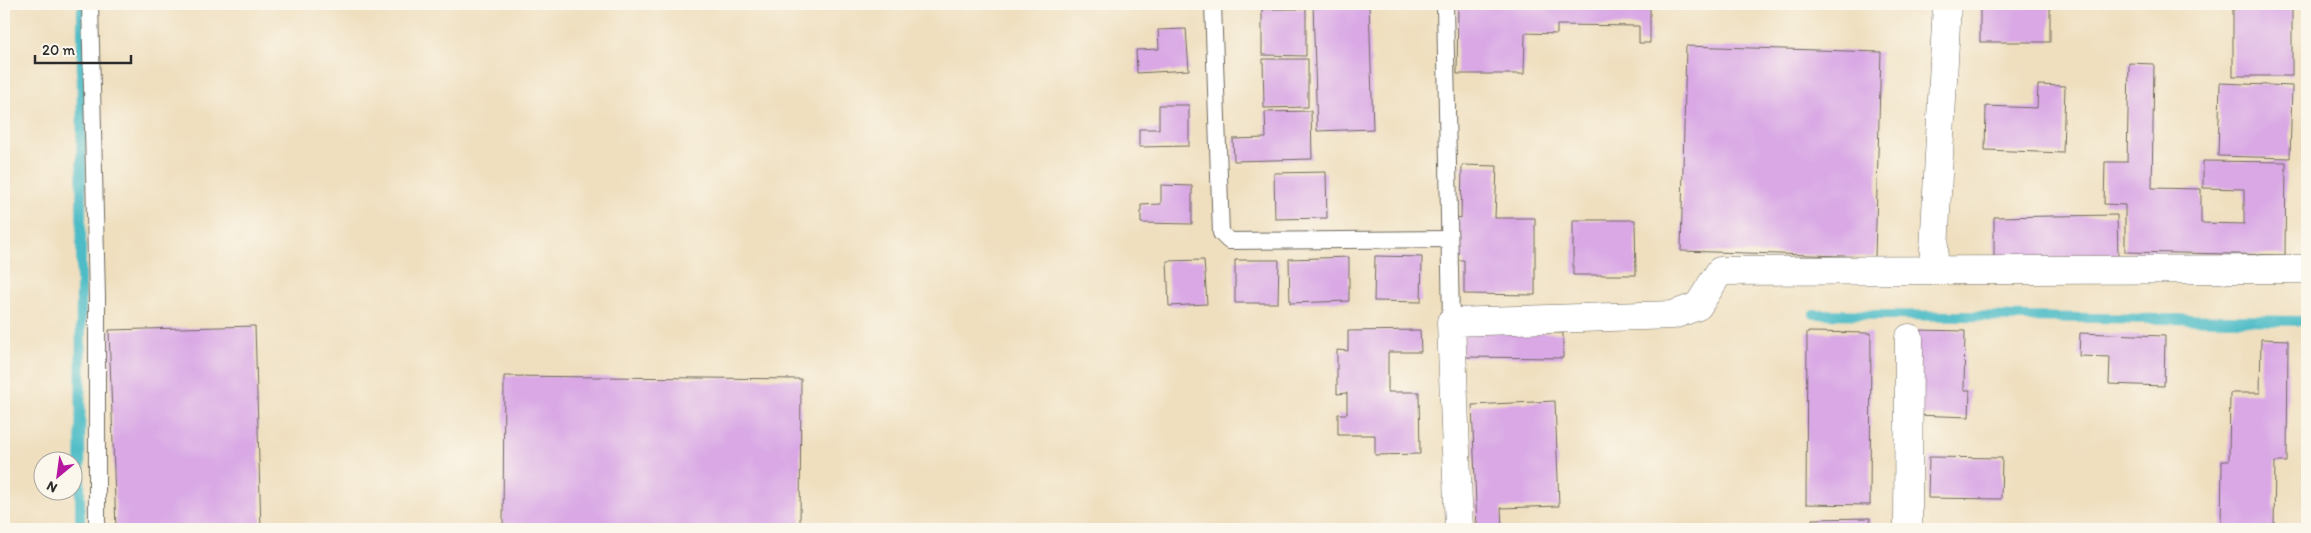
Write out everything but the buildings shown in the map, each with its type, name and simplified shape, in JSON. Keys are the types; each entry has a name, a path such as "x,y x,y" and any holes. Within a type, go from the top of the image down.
{"street":[{"path":"1933,269 1947,4"},
{"path":"1459,529 1451,322 1673,314 1698,306 1720,271 2307,269"},
{"path":"1908,529 1909,338"}],"lane":[{"path":"90,4 97,298 97,529"},
{"path":"1214,4 1220,233 1229,241 1449,239"},
{"path":"1445,4 1451,322"}],"waterway":[{"path":"80,529 82,10"},
{"path":"1814,314 2307,321"}]}
